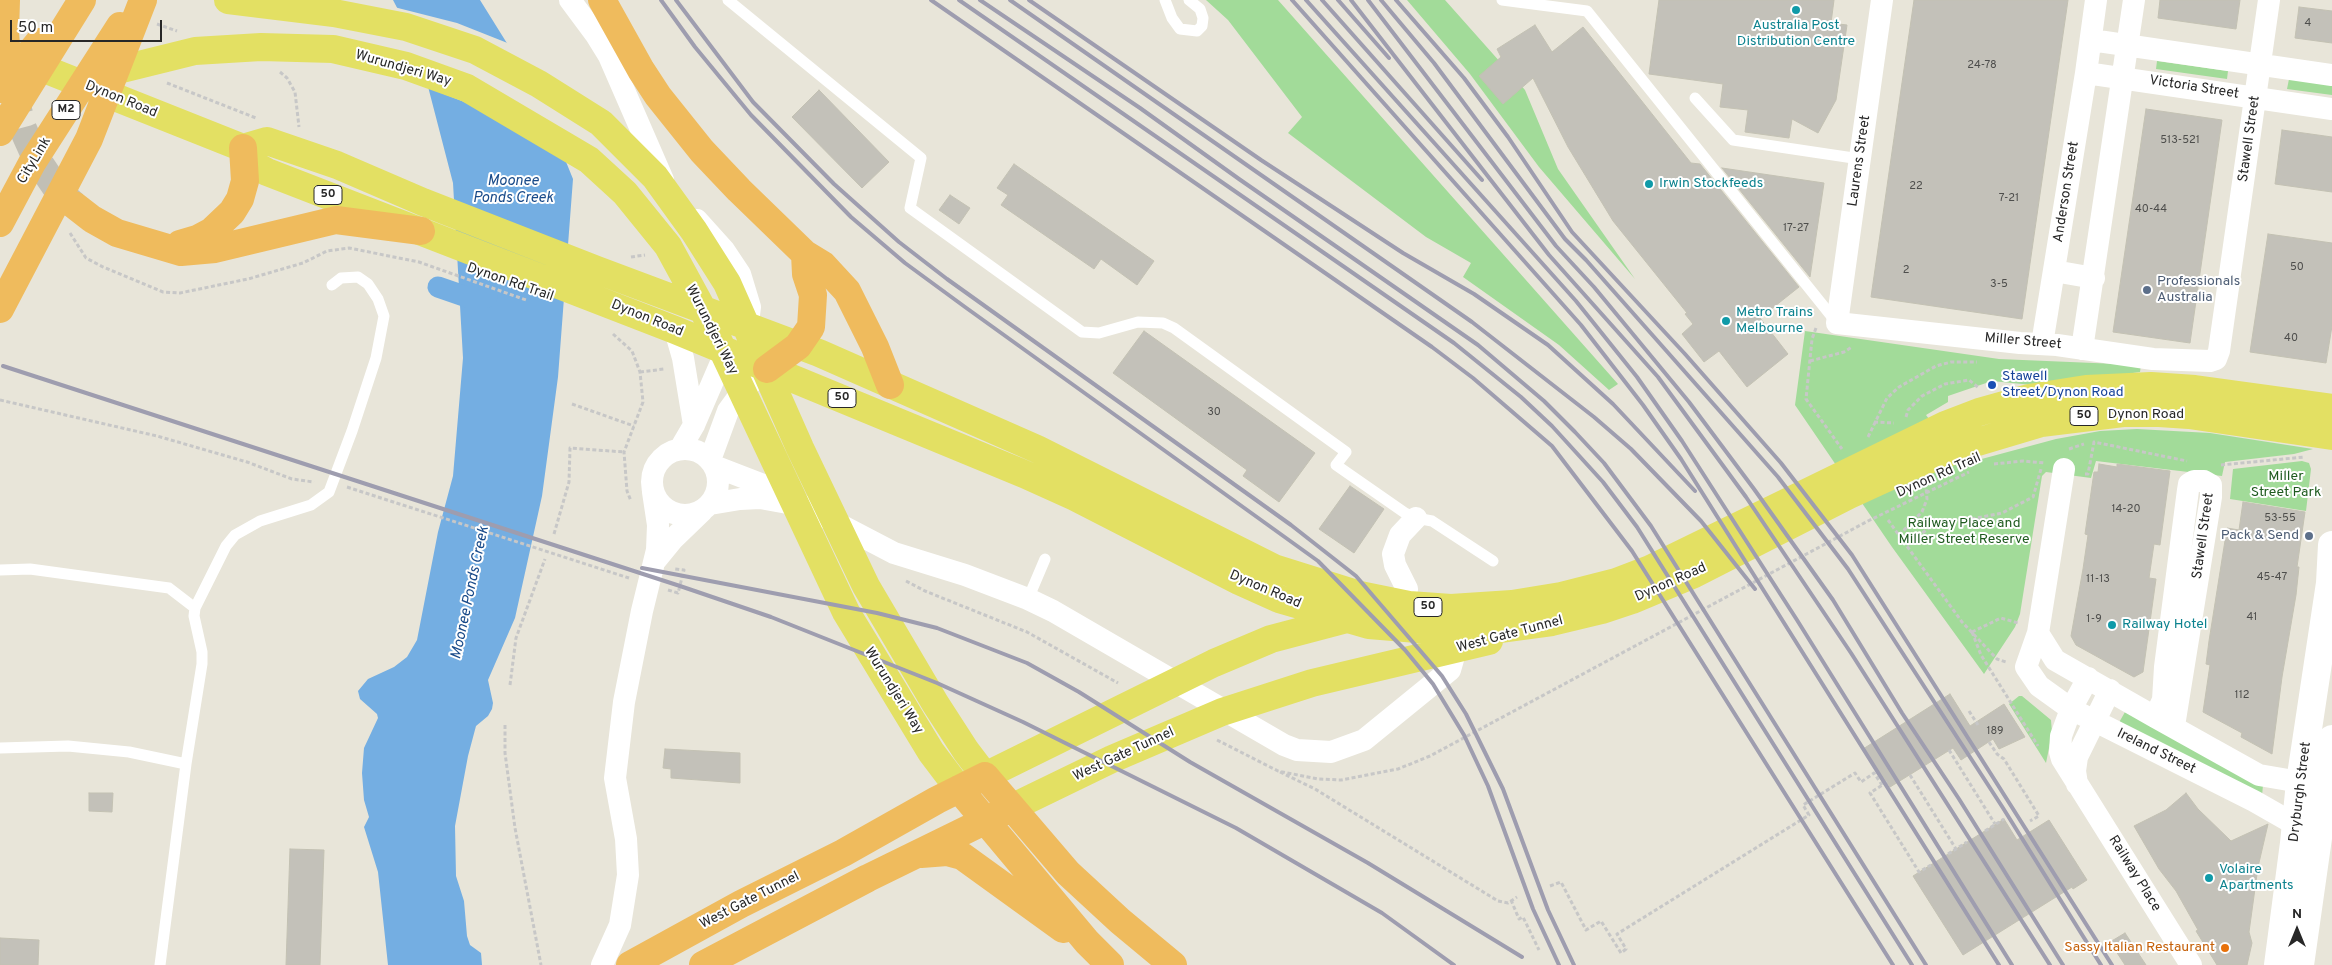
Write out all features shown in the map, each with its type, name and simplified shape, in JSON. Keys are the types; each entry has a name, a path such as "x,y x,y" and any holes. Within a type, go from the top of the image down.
{"highway":[{"path":"3,70 6,0"},
{"path":"3,70 74,0"},
{"path":"0,132 82,0"},
{"name":"CityLink","path":"0,223 32,163 138,0"},
{"path":"1,309 89,139 143,0"},
{"path":"602,0 641,70 658,96 697,145 806,254 823,265 847,291 875,347 890,384"},
{"path":"125,236 160,244 175,245 190,242 212,231 225,220 240,199 246,174 243,148"},
{"path":"74,205 92,219 125,236 166,249 194,253 336,220 421,231"},
{"path":"767,369 798,346 811,327 813,295 806,274 806,254"},
{"path":"985,776 1068,873 1172,965"},
{"name":"West Gate Tunnel","path":"630,965 741,904 844,853 985,776"},
{"name":"Wurundjeri Way","path":"959,789 1107,962"},
{"name":"West Gate Tunnel","path":"703,965 984,820 1011,808"},
{"path":"908,859 935,852 947,852 962,856 1107,962"}],"main road":[{"path":"228,0 334,13 406,27 475,50 539,84 601,123 655,176 694,231 727,283 800,448 866,586 935,703 966,751 985,776"},
{"name":"Wurundjeri Way","path":"74,81 195,51 261,47 333,50 406,66 467,88 590,160 625,193 668,246 710,323 846,612 931,752 959,789"},
{"name":"Dynon Road","path":"3,70 74,81 243,148 262,170 675,330 916,429 1075,497 1255,589 1288,602 1347,619 1392,628 1450,631 1516,628 1573,618 1632,600 1694,574 1849,495 1951,452 2010,431 2041,423 2123,413 2189,415 2332,436"},
{"name":"Dynon Road","path":"243,148 267,141 337,165 423,202 798,346 890,384 1037,450 1274,568 1312,582 1386,601 1451,608 1529,602 1616,582 1650,569 1933,431 1979,412 2029,398 2112,387 2151,386 2195,389 2332,408"},
{"path":"726,351 743,325"},
{"name":"West Gate Tunnel","path":"985,776 1214,663 1271,640 1347,619 1451,608"},
{"name":"West Gate Tunnel","path":"1011,808 1188,725 1248,703 1312,683 1434,655 1573,618"}],"street":[{"path":"570,0 609,56 664,182 724,250 740,274 750,307 749,315 743,325"},
{"name":"Laurens Street","path":"1827,324 1860,159 1882,0"},
{"name":"Anderson Street","path":"2042,344 2096,0"},
{"path":"2082,348 2094,278 2121,78 2134,0"},
{"name":"Stawell Street","path":"2210,362 2216,359 2219,351 2269,0"},
{"path":"2091,40 2332,75"},
{"name":"Victoria Street","path":"2086,72 2332,109"},
{"path":"2054,271 2094,278"},
{"name":"Miller Street","path":"1827,324 1866,326 2082,348 2153,359 2210,362"},
{"path":"675,330 683,358 694,425"},
{"path":"680,449 694,425 726,351"},
{"path":"655,561 672,539 708,506 717,490 718,482 712,463 728,411 744,389 767,369"},
{"path":"602,965 620,925 626,897 628,854 615,778 624,702 642,611 655,561 658,525 652,476 659,461 665,455 680,449 696,450 712,463 792,496 894,553 965,574 1028,599 1068,619 1284,745 1306,752 1331,752 1364,740 1450,670 1454,656"},
{"path":"2026,667 2038,633 2064,469"},
{"name":"Stawell Street","path":"2194,481 2204,481 2211,485 2211,497 2165,721 2163,700 2165,667 2188,490 2189,484 2194,481"},
{"path":"653,492 661,506 675,514 691,514 708,506 740,499 760,498 793,503 813,509"},
{"path":"1406,589 1393,554 1400,535 1416,518"},
{"name":"Dryburgh Street","path":"2316,836 2300,782 2326,649 2332,545"},
{"name":"Ireland Street","path":"2038,633 2055,660 2259,775 2300,782"},
{"name":"Ireland Street","path":"2026,667 2039,686 2071,709 2242,795 2316,836"},
{"name":"Railway Place","path":"2088,678 2071,709 2061,736 2060,752 2066,767 2191,965"},
{"path":"2077,784 2075,771 2077,757 2110,690"},
{"name":"Dryburgh Street","path":"2278,965 2295,924 2316,836 2328,809 2332,740"},
{"name":"Dryburgh Street","path":"2295,924 2300,965"}],"lane":[{"path":"728,0 921,158 910,208 1082,332 1099,332 1138,322 1163,323 1174,328 1346,452 1336,465 1405,513 1416,518 1432,520 1493,561"},
{"path":"1165,0 1172,18 1180,29 1197,32 1202,26 1203,18 1200,9 1189,0"},
{"path":"1502,0 1588,11 1827,324"},
{"path":"1694,98 1732,140 1860,159"},
{"path":"160,965 186,764 202,664 202,652 194,616 195,608 226,546 235,536 260,520 311,505 329,492 376,358 384,316 378,299 368,284 358,277 341,278 332,285"},
{"path":"1028,599 1045,559"},
{"path":"0,570 30,570 169,588 195,608"},
{"path":"0,748 68,746 129,752 186,764"}],"path":[{"name":"Dynon Rd Trail","path":"419,262 529,301"},
{"path":"1827,324 1812,339 1806,399 1845,454"},
{"path":"1810,361 1844,352 1858,343 1866,326"},
{"path":"1897,422 1874,422 1887,398 1900,387 1936,366 1952,362 1979,362"},
{"path":"1905,423 1910,407 1922,396 1945,384 1964,380 1974,383 1979,388 1984,386"},
{"path":"0,400 157,436 247,462 292,479 333,484 360,490 574,562"},
{"path":"572,404 634,426"},
{"path":"2088,474 2094,442 2196,462"},
{"path":"554,534 569,482 570,448 580,447 624,452"},
{"path":"2214,464 2240,464 2306,457"},
{"name":"Dynon Rd Trail","path":"1988,466 2024,461 2042,463 2064,469"},
{"path":"1907,545 1930,527 2002,513 2033,497 2042,463"},
{"name":"Dynon Rd Trail","path":"1884,514 1976,470"},
{"path":"1899,535 1922,512 1927,499 1926,486"},
{"path":"1888,520 1962,622 1997,659 2026,667"},
{"path":"510,685 516,638 545,559"},
{"path":"1972,632 2001,618 2038,633"},
{"path":"1969,711 1978,725"},
{"path":"505,725 504,753 515,828 541,965"},
{"path":"1989,742 1997,754 2004,759 2039,816 2030,821"},
{"path":"1949,750 1995,824"},
{"path":"1550,886 1561,882 1586,930 1602,920 1621,953 1626,949 1617,934 1809,815 1803,805 1855,773 1861,782 1874,773 1882,785"},
{"path":"1910,775 1956,849"},
{"path":"1887,782 1870,793 1919,872 1931,865"},
{"path":"1985,831 2004,819"},
{"path":"1948,854 1967,842"},
{"path":"1511,900 1519,919 1523,918 1539,950"}],"green space":[{"path":"1206,0 1278,0 1618,384 1609,390 1559,345 1463,277 1471,263 1426,237 1288,133 1302,117 1228,20"},
{"path":"1407,0 1445,0 1525,90 1558,169 1635,279 1539,167 1470,74"},
{"path":"2157,61 2228,71 2227,79 2156,69"},
{"path":"2289,79 2332,85 2332,95 2287,89"},
{"name":"Railway Place and Miller Street Reserve","path":"1805,331 1999,359 2141,365 2140,372 2032,385 1992,381 1948,396 1948,402 1926,415 1963,464 2056,439 2100,431 2137,429 2210,433 2313,449 2294,454 2225,462 2222,476 2096,461 2091,478 2046,472 2042,476 2020,614 2015,627 1984,674 1892,547 1795,405"},
{"name":"Miller Street Park","path":"2302,461 2309,463 2311,469 2306,511 2230,499 2233,469"},
{"path":"2019,696 2022,696 2051,720 2052,733 2046,763 2009,704"},
{"path":"2125,712 2263,785 2262,796 2117,726"}],"water":[{"name":"Moonee Ponds Creek","path":"393,0 480,0 538,93 573,179 558,377 542,496 515,618 488,680 493,703 492,709 488,716 476,726 468,756 455,826 456,876 464,901 467,936 470,945 481,953 482,965 388,965 378,872 364,827 369,817 364,800 362,773 364,748 378,718 377,714 360,699 358,691 368,679 394,667 407,657 417,640 438,532 453,476 463,358 453,183 418,48"}],"pier":[{"path":"394,7 457,23 510,44 540,92 570,163 485,110 426,87 416,49"}],"building":[{"path":"1659,0 1834,0 1831,23 1847,25 1836,100 1818,133 1792,119 1789,138 1745,132 1748,110 1720,107 1723,84 1649,74"},
{"path":"1914,0 2068,0 2022,319 1871,297"},
{"path":"2160,0 2240,0 2236,29 2158,18"},
{"path":"2299,7 2332,11 2332,43 2295,38"},
{"name":"Irwin Stockfeeds","path":"1535,25 1552,52 1583,27 1691,163 1700,164 1799,287 1760,318 1788,354 1747,387 1719,351 1704,362 1682,334 1693,324 1685,314 1687,313 1613,221 1568,147 1533,78 1503,104 1479,76 1501,57 1497,49"},
{"path":"819,90 889,162 862,188 792,117"},
{"path":"2146,109 2222,120 2190,343 2113,332"},
{"path":"2282,130 2332,137 2332,192 2275,184"},
{"path":"1014,164 1154,261 1137,285 1101,259 1094,269 1001,205 1008,195 997,188"},
{"path":"1722,168 1824,183 1810,277"},
{"path":"950,195 970,208 959,224 939,210"},
{"path":"2268,234 2332,243 2332,326 2326,363 2250,352"},
{"path":"1144,331 1315,453 1279,502 1243,476 1247,470 1113,373"},
{"path":"2099,464 2117,467 2117,464 2170,471 2160,545 2154,544 2149,578 2156,579 2143,672 2134,677 2076,645 2071,636 2088,535 2085,534 2094,472 2098,472"},
{"path":"1350,486 1384,509 1354,553 1319,529"},
{"path":"2243,502 2305,512 2297,567 2299,567 2296,595 2282,677 2272,754 2241,737 2242,733 2203,712 2210,665 2206,664 2209,641 2227,528 2239,530"},
{"path":"1950,694 1970,726 2004,704 2025,737 1999,749 1993,739 1961,760 1953,748 1890,787 1863,749"},
{"path":"665,749 740,753 740,783 671,778 671,769 663,768"},
{"path":"89,793 113,793 112,812 89,811"},
{"name":"Volaire Apartments","path":"2186,793 2198,809 2231,841 2268,824 2258,867 2249,932 2252,943 2247,965 2217,965 2196,931 2198,930 2176,891 2159,869 2134,826 2166,810"},
{"path":"2004,819 2017,840 2049,820 2087,880 2073,889 2072,887 1963,955 1913,876"},
{"path":"290,849 324,850 320,965 286,965"},
{"path":"2125,933 2146,965 2125,965 2110,942"},
{"path":"0,938 39,940 38,965 0,965"}],"waterway":[{"path":"438,287 467,297 487,297"}],"tunnel":[{"path":"12,87 23,129 36,158 59,192 74,205"}],"railway":[{"path":"661,0 695,47 751,115 851,217 905,263 1318,561 1405,650 1433,684 1464,735 1488,786 1533,909 1559,965"},
{"path":"676,0 753,102 834,184 899,242 947,279 1291,525 1356,576 1442,676 1466,714 1503,789 1548,910 1574,965"},
{"path":"931,0 1432,347 1473,378 1552,446 1632,551 1893,965"},
{"path":"959,0 1454,343 1521,397 1552,426 1603,482 1637,527 1912,965"},
{"path":"980,0 1140,108 1478,345 1544,401 1575,432 1604,463 1651,526 1926,965"},
{"path":"1010,0 1472,322 1594,417 1631,449 1701,521 1755,589"},
{"path":"1029,0 1261,160 1403,253 1474,294 1548,345 1613,404 1695,491"},
{"path":"1292,0 1581,325 1643,405 1681,459 1999,965"},
{"path":"1306,0 1576,301 1637,377 1682,441 1797,620 2012,965"},
{"path":"1322,0 1482,180"},
{"path":"1338,0 1389,58"},
{"path":"1351,0 1549,255 1658,377 1746,497 1851,653 2050,965"},
{"path":"1368,0 1556,246 1594,287 1689,402 1754,489 1833,600 1902,713 1959,799 2063,965"},
{"path":"1381,0 1434,63 1565,239 1586,260 1778,477 1848,569 2003,808 2101,965"},
{"path":"1396,0 1464,78 1508,137 1572,232 1685,354 1781,463 1852,555 2112,965"},
{"path":"3,366 680,586 771,617 937,683 1023,722 1236,828 1382,913 1454,965"},
{"path":"642,568 877,613 937,628 1027,663 1079,692 1190,762 1368,863 1522,957"}],"place":[{"name":"Australia Post Distribution Centre","path":"1796,10"},
{"name":"Irwin Stockfeeds","path":"1649,184"},
{"name":"Professionals Australia","path":"2147,290"},
{"name":"Metro Trains Melbourne","path":"1726,321"},
{"name":"Stawell Street/Dynon Road","path":"1992,385"},
{"name":"Pack & Send","path":"2309,536"},
{"name":"Railway Hotel","path":"2112,625"},
{"name":"Volaire Apartments","path":"2209,878"},
{"name":"Sassy Italian Restaurant","path":"2225,948"}]}
